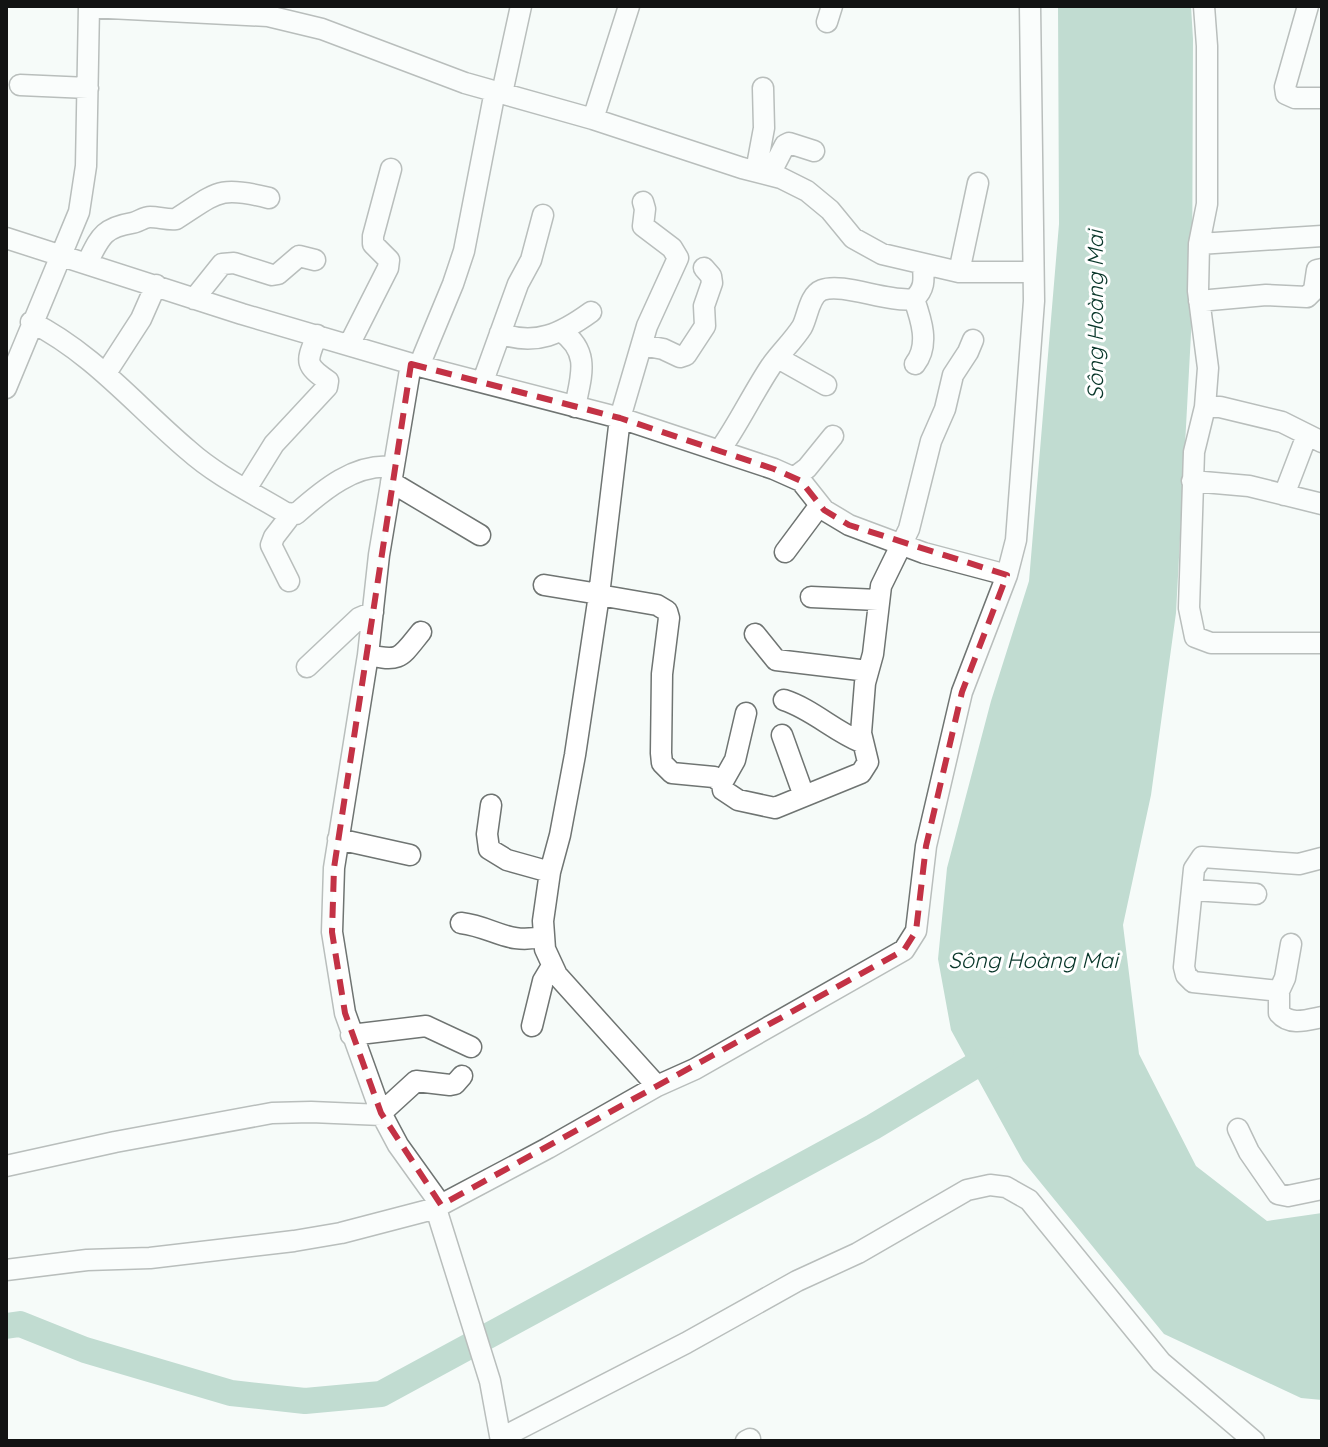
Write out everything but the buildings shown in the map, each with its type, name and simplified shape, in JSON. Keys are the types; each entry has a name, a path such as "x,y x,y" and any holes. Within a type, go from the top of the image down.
{"street":[{"path":"6,388 31,322 75,224 84,191 89,6 268,16 322,29 439,74 763,173 807,191 830,210 858,242 882,254 959,272 1033,272"},
{"path":"521,6 498,92 464,251 453,284 415,365 392,474 368,655 338,839 332,932 340,991 351,1035 381,1114 437,1207 488,1374 501,1439 686,1343 797,1281 858,1253 967,1190 990,1185 1006,1187 1029,1200 1161,1362 1254,1441"},
{"path":"593,119 629,6"},
{"path":"6,1270 87,1260 150,1258 294,1241 341,1233 437,1207 657,1086 695,1069 904,950 916,931 926,846 962,692 1007,575 1016,540 1034,301 1030,6"},
{"path":"1204,6 1207,204 1199,244 1199,301 1208,351 1205,407 1194,452 1189,608 1195,637 1211,643 1322,643"},
{"path":"1308,6 1287,77 1286,94 1295,98 1322,98"},
{"path":"20,85 88,88"},
{"path":"763,88 763,173"},
{"path":"763,173 789,143 814,151"},
{"path":"349,345 388,268 389,260 373,244 373,236 391,169"},
{"path":"959,272 978,183"},
{"path":"87,263 106,230 114,226 146,218 176,219 199,201 228,191 243,191 269,198"},
{"path":"643,202 643,226 672,248 678,258 651,314 620,418 599,594 572,768 550,872 544,936 552,966 573,994 657,1086"},
{"path":"483,381 518,284 531,260 543,215"},
{"path":"1199,244 1322,236"},
{"path":"6,238 194,299 415,365 620,418 720,450 795,477 806,485 820,505 849,525 924,553 1007,575"},
{"path":"194,299 222,264 234,263 272,275 278,274 299,256 315,260"},
{"path":"720,450 803,324 819,291 842,290 914,299 922,290 923,266"},
{"path":"642,345 663,349 680,357 686,355 705,326 704,306 712,283 711,276 704,268"},
{"path":"1199,301 1266,295 1307,297 1314,290 1314,273 1322,269"},
{"path":"106,373 141,319 156,285"},
{"path":"914,299 923,332 923,348 915,364"},
{"path":"500,333 527,341 561,331 591,312"},
{"path":"31,322 73,345 190,452 291,515"},
{"path":"561,331 570,337 582,355 575,407"},
{"path":"246,489 274,444 327,387 328,381 308,362 317,335"},
{"path":"746,713 735,760 722,783 723,790 728,794 756,806 775,808 861,773 868,762 861,742 865,683 873,654 881,586 912,519 928,452 945,409 953,375 973,340"},
{"path":"778,358 826,385"},
{"path":"1205,407 1220,407 1282,422 1314,439 1284,495"},
{"path":"795,477 807,468 833,436"},
{"path":"289,581 271,545 274,537 291,515 335,483 373,466 392,474 480,535"},
{"path":"1192,481 1249,486 1322,504"},
{"path":"785,552 820,505"},
{"path":"544,585 657,605 667,611 669,618 662,674 662,763 672,773 714,777 722,783"},
{"path":"811,597 878,600"},
{"path":"307,667 350,625 373,612"},
{"path":"368,655 396,659 403,656 421,632"},
{"path":"755,634 776,660 868,671"},
{"path":"784,700 861,742"},
{"path":"782,735 804,796"},
{"path":"491,805 487,834 489,849 507,860 550,872"},
{"path":"338,839 410,855"},
{"path":"1279,991 1190,980 1184,967 1194,869 1202,857 1299,864 1322,858"},
{"path":"1193,890 1256,894"},
{"path":"461,923 484,928 509,939 531,940 544,936"},
{"path":"1291,944 1285,978 1279,991 1281,1017 1303,1021 1322,1017"},
{"path":"532,1026 543,981 552,966"},
{"path":"351,1035 426,1026 471,1047"},
{"path":"6,1166 272,1113 381,1114 416,1081 450,1085 462,1076"},
{"path":"1238,1129 1249,1152 1278,1194 1288,1196 1322,1189"}],"highlighted area":[{"path":"411,364 620,418 774,469 801,481 824,510 849,525 1007,575 962,692 926,846 916,931 904,950 441,1205 381,1113 345,1013 332,932 334,868"}],"water":[{"name":"Sông Hoàng Mai","path":"1058,6 1191,6 1192,315 1176,613 1151,795 1123,925 1139,1054 1196,1166 1267,1221 1322,1213 1322,1400 1301,1398 1164,1334 1023,1161 951,1030 938,959 947,868 991,701 1029,581 1059,224"}],"waterway":[{"path":"6,1326 20,1324 85,1350 231,1393 305,1401 381,1394 873,1127 1001,1050"}]}
